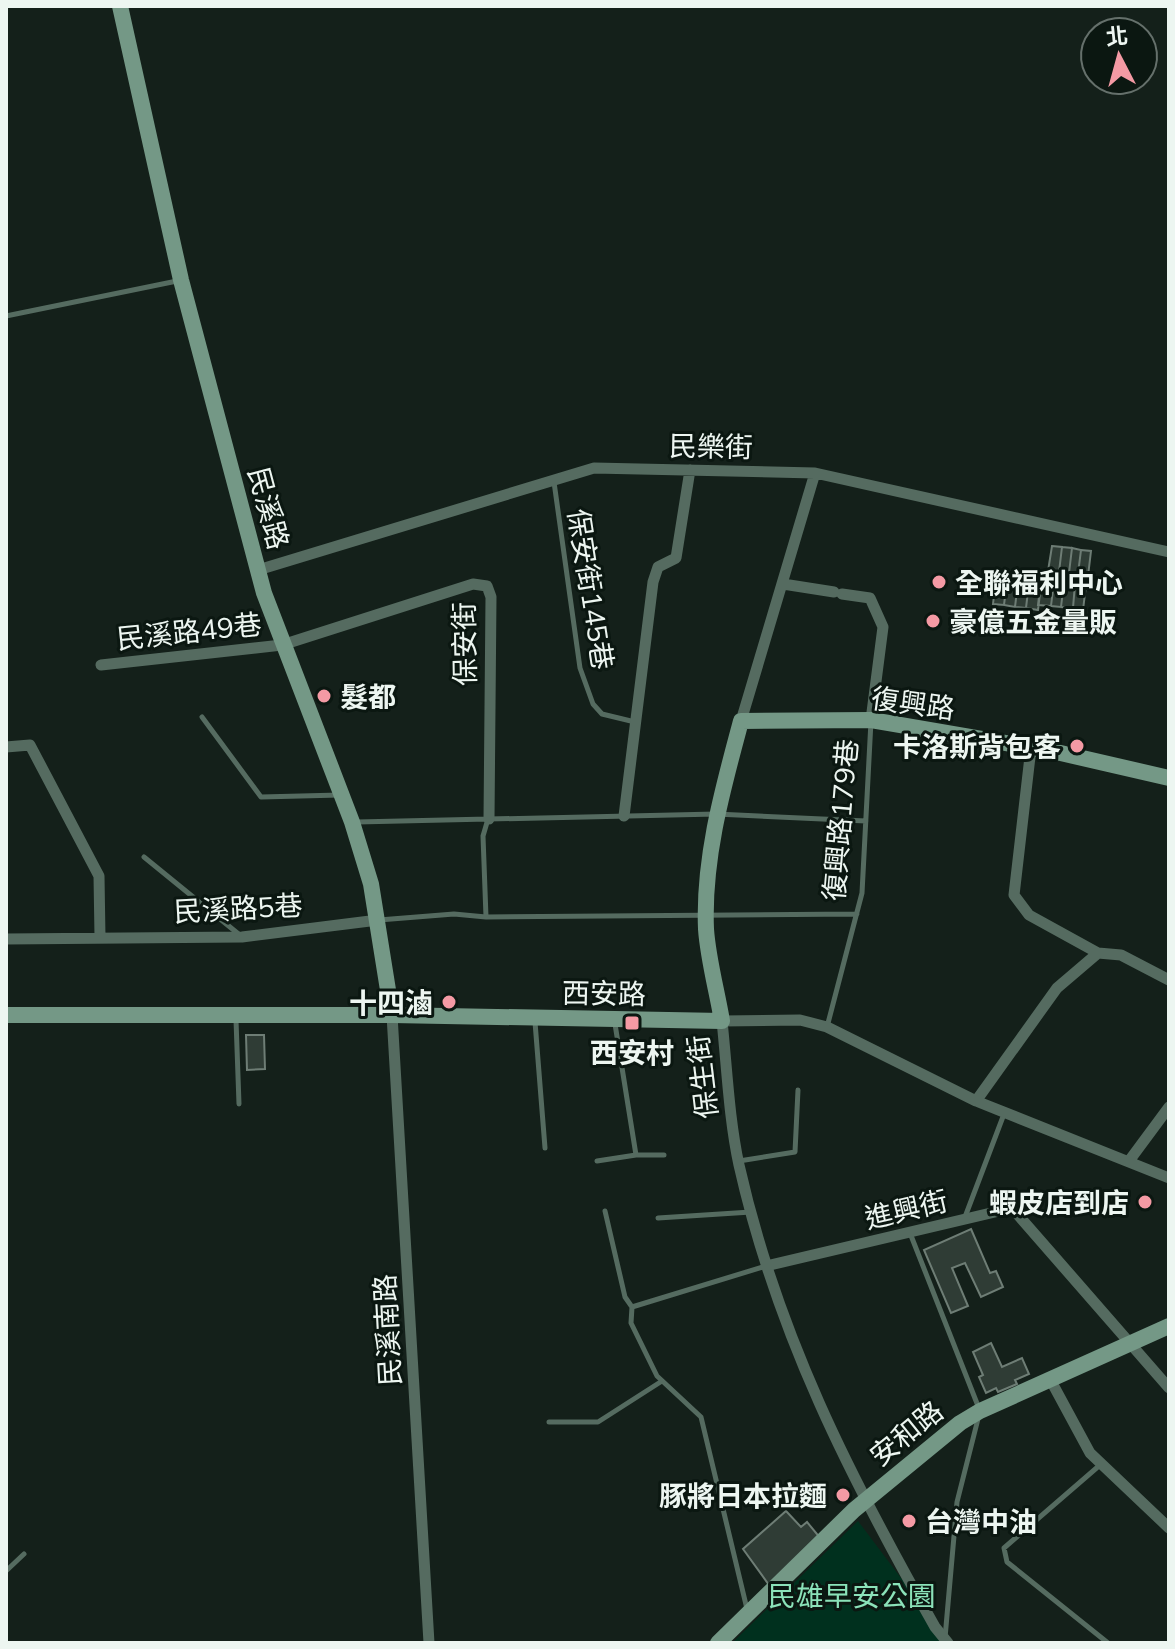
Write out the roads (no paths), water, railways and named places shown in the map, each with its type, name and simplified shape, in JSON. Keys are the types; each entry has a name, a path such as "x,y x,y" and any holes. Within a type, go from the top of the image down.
{"street":[{"name":"民溪路","path":"120,6 181,280 258,570 282,645 352,822 371,884 392,1015"},
{"name":"民樂街","path":"258,570 594,468 815,473 1169,552"},
{"path":"624,816 653,582 658,567 676,558 690,470"},
{"name":"保生街","path":"815,473 716,814 706,929 722,1021 738,1161 766,1266 788,1333 864,1501 947,1641"},
{"name":"保安街","path":"282,645 473,584 487,586 491,597 489,819"},
{"name":"復興路179巷","path":"783,584 870,598 883,627 871,720"},
{"name":"民溪路49巷","path":"101,665 282,645"},
{"name":"復興路","path":"741,721 871,720 1031,748 1169,778"},
{"path":"6,747 30,745 99,876 100,937"},
{"path":"1031,748 1014,895 1029,915 1098,953 1121,955 1169,980"},
{"name":"民溪路5巷","path":"6,939 242,937 378,920"},
{"path":"976,1101 1057,988 1098,953"},
{"name":"西安路","path":"6,1015 392,1015 800,1020 827,1027 976,1101 1169,1178"},
{"name":"民溪南路","path":"392,1015 429,1643"},
{"path":"1129,1161 1169,1107"},
{"name":"進興街","path":"766,1266 1012,1208 1169,1388"},
{"name":"安和路","path":"718,1643 864,1501 980,1411 1169,1326"},
{"path":"1050,1379 1090,1453 1169,1528"}],"lane":[{"path":"6,316 181,280"},
{"name":"保安街145巷","path":"553,480 580,668 593,704 602,714 636,722"},
{"path":"202,717 261,797 341,795"},
{"name":"復興路179巷","path":"827,1027 862,893 871,720"},
{"path":"352,822 716,814 866,821"},
{"path":"486,917 483,836 489,819"},
{"path":"144,857 242,937"},
{"path":"378,920 454,914 486,917 857,914"},
{"path":"236,1015 239,1104"},
{"path":"534,1017 545,1148"},
{"path":"614,1019 636,1155"},
{"path":"738,1161 795,1152 798,1090"},
{"path":"964,1220 1005,1113"},
{"path":"597,1161 636,1155 664,1155"},
{"path":"605,1211 625,1297 632,1307 631,1323 662,1381 701,1417 748,1614"},
{"path":"658,1218 751,1212"},
{"path":"910,1233 980,1411 957,1502 947,1641"},
{"path":"632,1307 766,1266"},
{"path":"549,1422 598,1422 662,1381"},
{"path":"1102,1464 1004,1548 1007,1562 1108,1643"},
{"path":"6,1571 24,1554"}],"place":[{"name":"全聯福利中心","path":"939,582"},
{"name":"豪億五金量販","path":"933,621"},
{"name":"髮都","path":"324,696"},
{"name":"卡洛斯背包客","path":"1077,746"},
{"name":"十四滷","path":"449,1002"},
{"name":"西安村","path":"632,1023"},
{"name":"蝦皮店到店","path":"1145,1202"},
{"name":"豚將日本拉麵","path":"843,1495"},
{"name":"台灣中油","path":"909,1521"}],"park label":[{"name":"民雄早安公園","path":"852,1595"}]}
